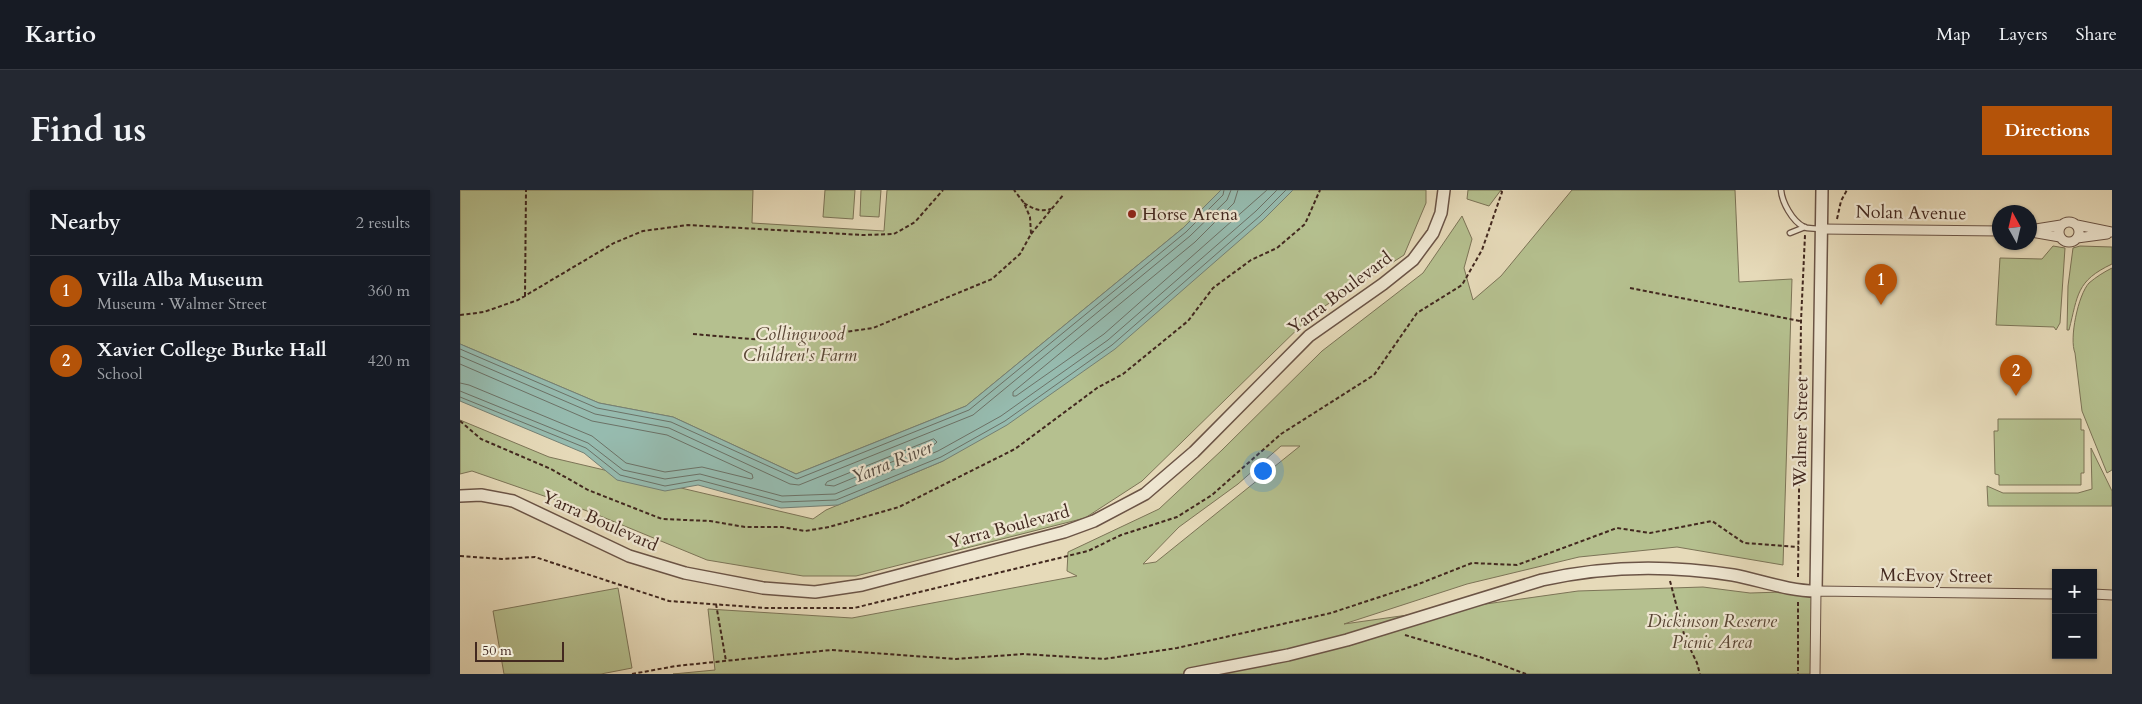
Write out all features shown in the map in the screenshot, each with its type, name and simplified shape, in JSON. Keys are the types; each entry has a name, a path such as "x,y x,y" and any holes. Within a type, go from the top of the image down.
{"street":[{"name":"Yarra Boulevard","path":"460,496 481,495 513,501 629,556 685,573 763,588 814,592 862,585 1064,532 1094,522 1145,494 1194,452 1309,336 1383,284 1413,260 1433,233 1441,213 1444,190"},
{"name":"Walmer Street","path":"1815,674 1822,190"},
{"path":"2037,230 2071,222 2077,226 2112,232"},
{"path":"2060,238 2058,231 2061,225"},
{"path":"2077,226 2079,232 2077,238"},
{"name":"Nolan Avenue","path":"1821,229 1992,231"},
{"path":"2037,233 2060,238 2068,242 2077,238 2112,232"},
{"path":"1190,674 1288,656 1558,576 1629,568 1666,569 1733,575 1798,590 1816,591"},
{"name":"McEvoy Street","path":"1816,591 2052,594"},
{"path":"2097,594 2112,594"}],"lane":[{"path":"1781,190 1787,208 1796,220 1805,227"},
{"path":"1790,233 1805,227 1821,229"}],"path":[{"path":"525,296 526,190"},
{"path":"460,315 501,307 525,296 614,243 643,232 673,226 688,226 864,236 894,234 915,222 943,190"},
{"path":"1014,190 1024,203 1030,217 1031,234"},
{"path":"460,421 481,439 551,469 588,490 662,519 710,521 745,528 782,527 805,531 829,527 899,507 1015,449 1097,388 1123,374 1136,364 1188,321 1214,288 1251,260 1276,248 1306,224 1320,190"},
{"path":"1836,229 1837,217 1847,190"},
{"path":"460,556 502,559 535,557 669,601 766,608 854,608 1088,551 1121,535 1176,517 1212,495 1281,434 1374,375 1417,313 1462,285 1482,250 1502,191"},
{"path":"693,334 763,340 824,335 873,328 992,279 1020,254 1031,234 1064,194"},
{"path":"1024,203 1033,209 1044,211 1052,209"},
{"path":"1798,674 1800,321 1805,227"},
{"path":"1630,288 1800,321"},
{"path":"632,674 676,666 831,650 956,659 1023,654 1104,659 1177,648 1331,613 1416,585 1472,563 1517,565 1617,528 1650,533 1712,521 1744,543 1799,547"},
{"path":"1666,569 1686,638 1700,674"},
{"path":"716,604 726,661"},
{"path":"1402,634 1483,658 1526,674"}],"green space":[{"name":"Collingwood Children's Farm","path":"460,190 753,190 752,223 884,231 887,190 1221,190 1183,228 966,406 796,474 673,417 599,403 460,344"},
{"path":"825,190 855,190 853,219 823,217"},
{"path":"861,190 881,190 879,217 860,216"},
{"path":"1293,190 1426,190 1426,203 1404,255 1314,313 1142,481 1085,518 856,576 803,576 707,560 593,513 472,471 460,474 460,420 549,457 813,519 826,510 943,461 1263,220"},
{"path":"1468,190 1501,190 1489,206 1467,199"},
{"name":"Dickinson Reserve Picnic Area","path":"1572,190 1735,190 1739,282 1792,279 1783,565 1677,547 1579,557 1467,584 1344,624 1578,591 1703,587 1750,593 1816,591 1815,674 673,674 715,670 708,609 852,618 1077,576 1067,571 1068,552 1159,509 1322,351 1423,273 1462,216 1472,239 1464,268 1473,300 1501,276","holes":["1281,446 1300,446 1156,562 1143,564 1179,527 1238,484"]},
{"path":"2053,246 2065,248 2060,323 2056,330 2054,327 1996,325 2000,258 2042,259"},
{"path":"2080,246 2112,247 2112,264 2091,277 2080,290 2069,330 2067,330 2068,286 2073,248"},
{"path":"2112,268 2112,470 2107,473 2082,411 2073,338 2078,307 2085,289 2089,283"},
{"path":"1998,419 2081,419 2081,430 2084,430 2084,473 2081,473 2081,485 1999,485 1999,475 1995,474 1994,431 1998,431"},
{"path":"2091,448 2112,491 2112,506 1988,506 1987,486 2003,493 2078,493 2092,489"},
{"path":"618,588 632,668 601,674 504,674 493,611"}],"water":[{"name":"Yarra River","path":"1221,190 1293,190 1263,220 1115,349 1007,425 943,461 838,505 781,508 698,485 665,491 617,480 584,453 460,401 460,344 599,403 673,417 796,474 966,406 1183,228"}],"place":[{"name":"Horse Arena","path":"1132,214"},
{"name":"Villa Alba Museum","path":"1881,305"},
{"name":"Xavier College Burke Hall","path":"2016,396"}]}
